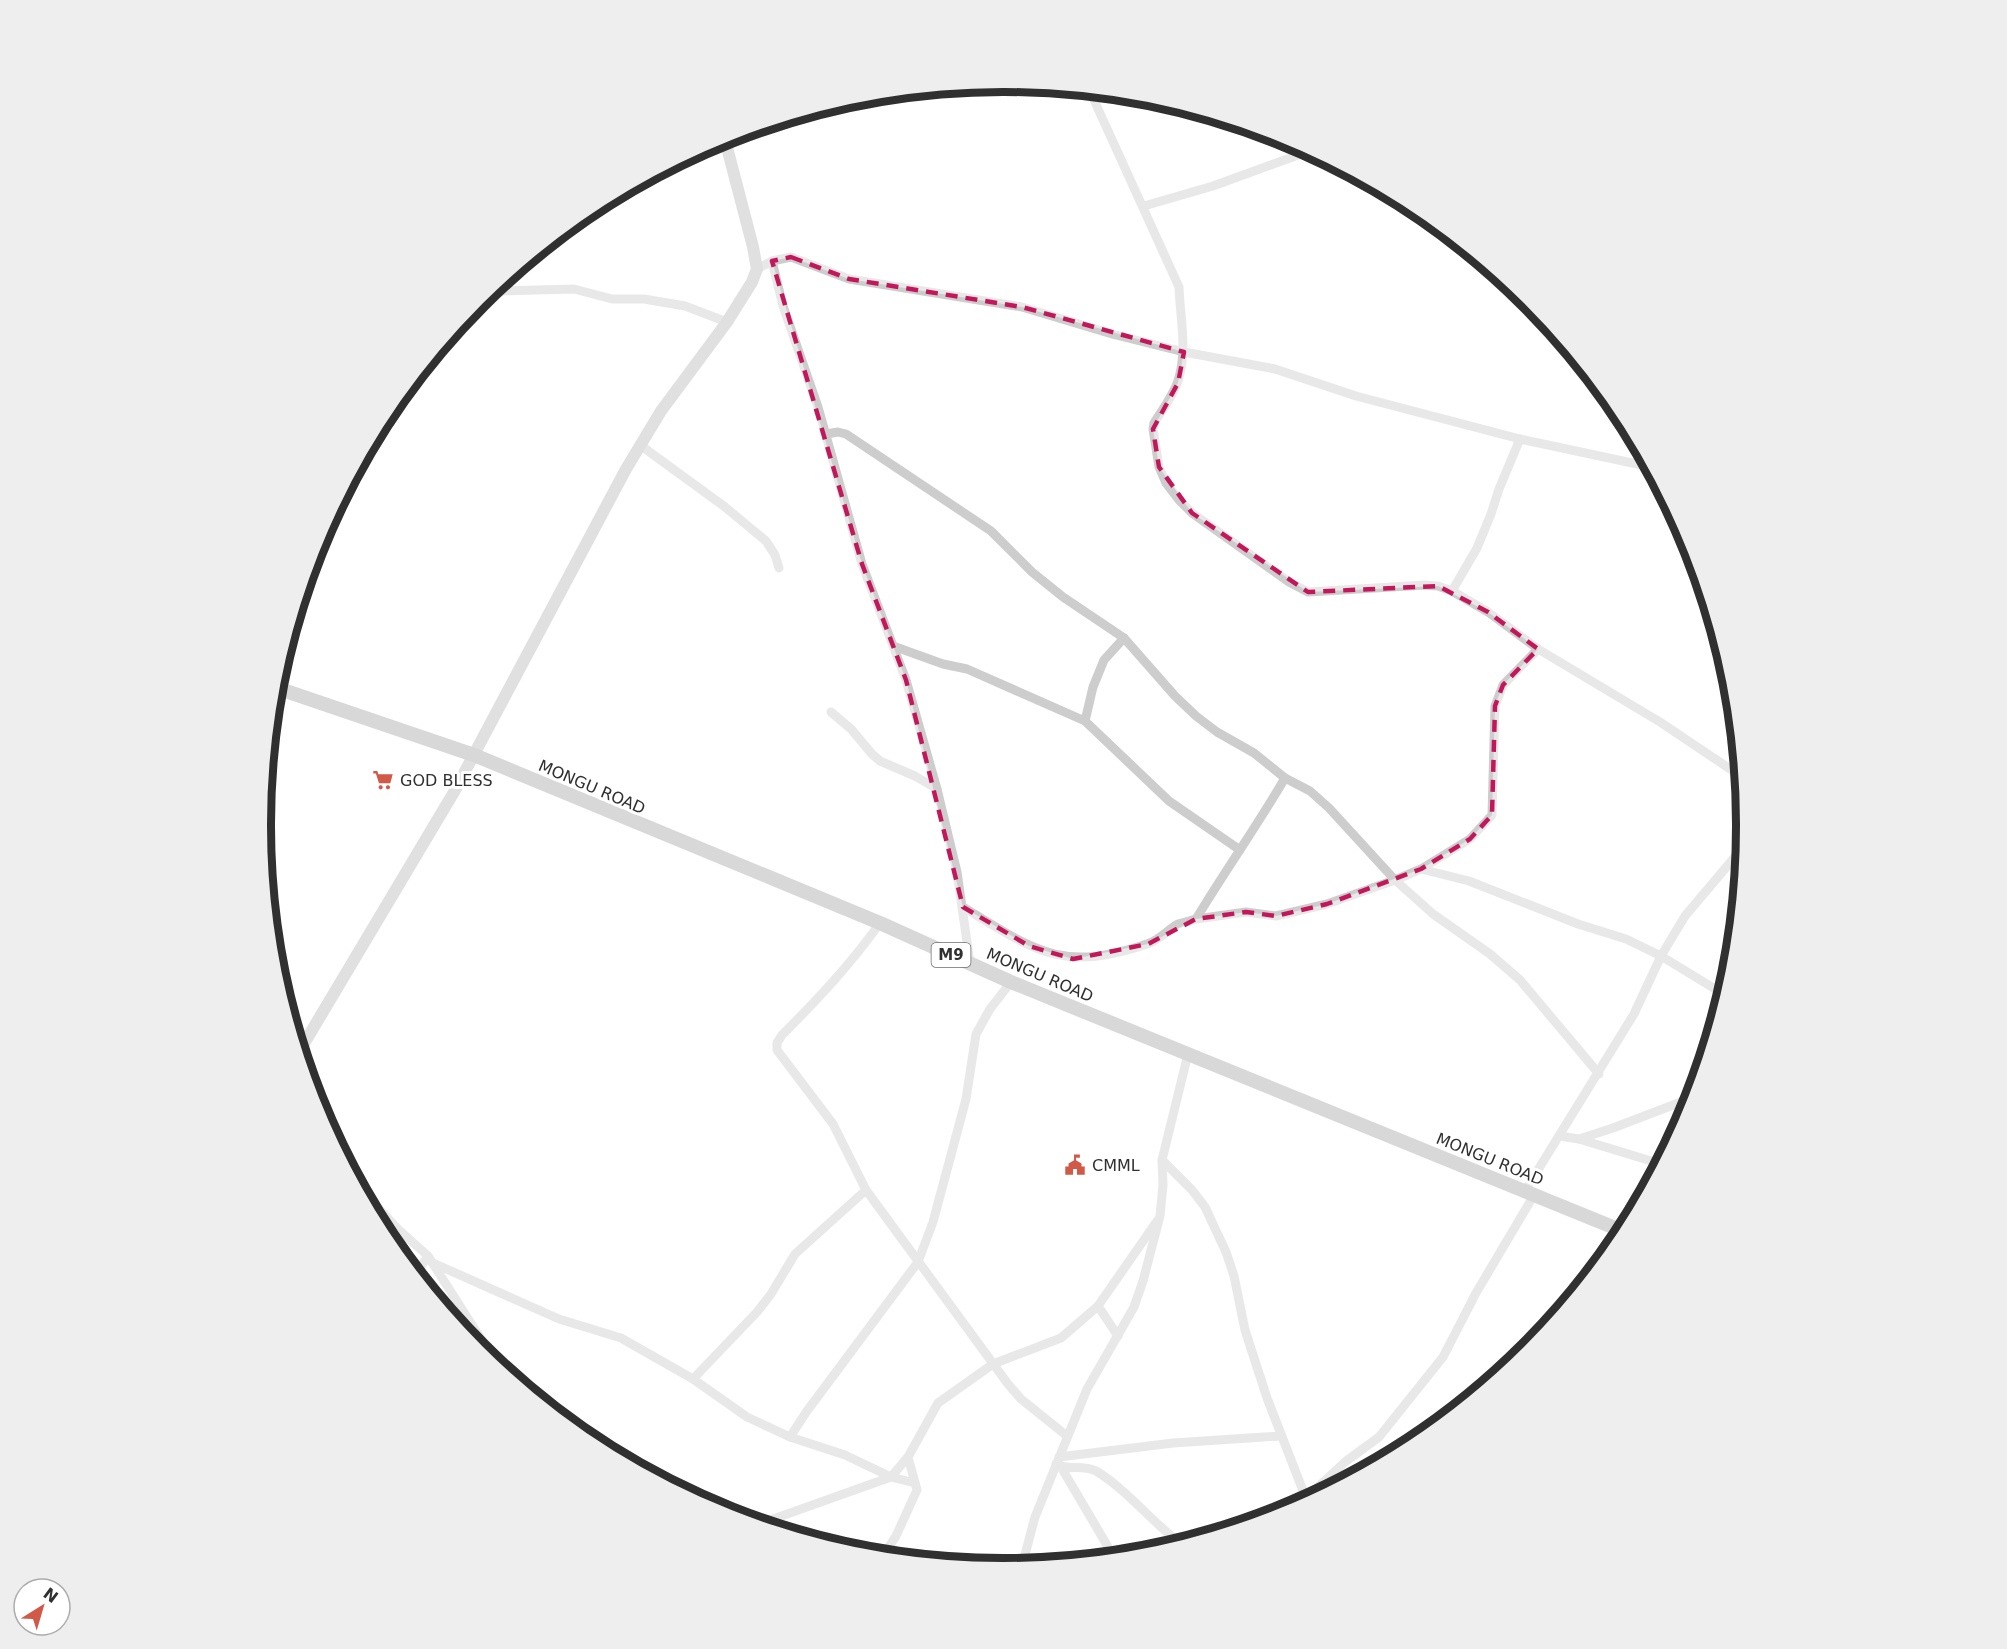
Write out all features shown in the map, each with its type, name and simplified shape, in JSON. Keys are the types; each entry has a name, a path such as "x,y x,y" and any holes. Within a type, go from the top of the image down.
{"main road":[{"path":"304,1044 454,792 524,663 582,548 640,445 661,411 748,292 757,269 727,146"},
{"name":"MONGU ROAD","path":"283,690 474,756 880,923 1011,982 1615,1228"}],"street":[{"path":"1093,97 1179,286 1184,352 1178,383 1154,423 1153,429 1159,468 1166,483 1192,513 1289,582 1308,592 1425,585 1438,586 1452,591 1488,612 1538,649 1660,722 1734,772"},
{"path":"1144,206 1247,175 1300,154"},
{"path":"757,269 772,261 791,257 849,279 1022,307 1112,334 1184,352 1275,369 1356,396 1520,439 1642,465"},
{"path":"772,261 783,306 826,434 862,564 906,680 937,789 957,872 970,963"},
{"path":"501,291 573,289 612,299 644,299 685,306 727,322"},
{"path":"826,434 838,432 846,434 991,531 1032,572 1063,597 1124,638 1175,696 1196,716 1217,732 1254,753 1285,778 1310,791 1329,808 1395,880 1433,914 1490,954 1520,980 1599,1074"},
{"path":"1452,591 1477,548 1520,439"},
{"path":"640,445 725,507 766,541 775,555 779,568"},
{"path":"1085,721 1093,687 1104,660 1124,638"},
{"path":"893,646 943,664 967,669 1085,721 1169,801 1240,850"},
{"path":"963,907 1029,946 1055,956 1092,957 1148,944 1161,938 1181,923 1246,912 1276,916 1327,904 1421,869 1470,839 1492,815 1495,706 1503,685 1538,649"},
{"path":"831,712 851,729 880,761 915,776 937,789"},
{"path":"1196,919 1225,870 1256,828 1285,778"},
{"path":"1321,1485 1345,1462 1379,1437 1443,1357 1559,1136 1634,1014 1661,956 1685,916 1735,856"},
{"path":"1421,869 1469,881 1578,924 1626,939 1661,956 1717,990"},
{"path":"880,923 842,974 782,1035 777,1042 777,1050 833,1124 866,1190 993,1364 1021,1399 1068,1436"},
{"path":"790,1437 918,1262 933,1222 966,1100 976,1034 990,1009 1011,982"},
{"path":"301,1032 308,1037"},
{"path":"1024,1557 1035,1517 1087,1389 1134,1307 1143,1281 1160,1216 1163,1185 1162,1160 1188,1054"},
{"path":"1579,1139 1682,1101"},
{"path":"1559,1136 1579,1139 1654,1162"},
{"path":"1162,1160 1192,1190 1205,1207 1222,1242 1234,1276 1245,1330 1281,1436 1304,1493"},
{"path":"693,1379 757,1312 771,1294 795,1254 866,1190"},
{"path":"381,1211 431,1260 481,1338"},
{"path":"771,1520 891,1477 908,1457 938,1403 993,1364 1061,1338 1098,1306 1160,1216"},
{"path":"421,1269 431,1260"},
{"path":"431,1260 559,1319 621,1338 693,1379 747,1417 790,1437 845,1455 891,1477 915,1483"},
{"path":"1098,1306 1118,1336"},
{"path":"1058,1463 1173,1443 1281,1436"},
{"path":"888,1548 917,1490 908,1457"},
{"path":"1058,1463 1082,1466 1103,1475 1173,1537"},
{"path":"1058,1463 1109,1549"}],"highlighted area":[{"path":"791,257 849,279 1022,307 1184,352 1178,383 1153,429 1159,467 1192,513 1308,592 1438,586 1488,612 1538,649 1503,685 1495,706 1492,815 1470,839 1421,869 1327,904 1276,916 1246,912 1196,919 1148,944 1073,959 1029,946 963,907 906,680 862,564 772,261"}],"place":[{"name":"GOD BLESS","path":"383,780"},
{"name":"CMML","path":"1075,1165"}]}
